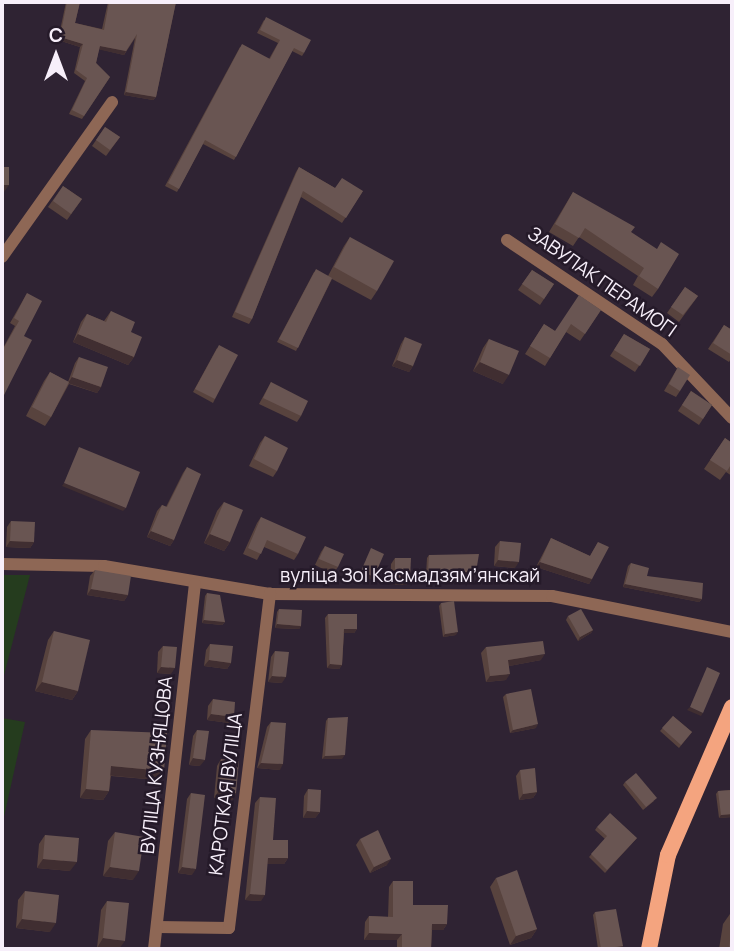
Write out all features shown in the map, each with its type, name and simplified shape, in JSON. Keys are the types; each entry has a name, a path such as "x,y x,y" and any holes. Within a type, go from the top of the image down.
{"main road":[{"path":"649,949 668,855 732,707"}],"street":[{"path":"2,257 112,102"},
{"name":"ЗАВУЛАК ПЕРАМОГІ","path":"507,240 662,344 732,418"},
{"name":"вуліца Зоі Касмадзямʼянскай","path":"2,564 103,566 195,584 270,594 552,596 732,632"},
{"name":"ВУЛІЦА КУЗНЯЦОВА","path":"154,949 195,584"},
{"name":"КАРОТКАЯ ВУЛІЦА","path":"158,927 229,928 270,594"}],"green space":[{"path":"2,575 30,575 2,683"},
{"path":"2,718 25,722 2,826"}],"building":[{"path":"67,2 80,2 75,23 104,30 109,2 176,2 156,97 126,92 137,34 126,51 100,46 96,63 110,77 84,116 72,110 87,78 76,70 83,44 60,37"},
{"path":"266,17 311,40 304,53 294,48 236,157 205,140 179,189 168,183 242,44 270,59 280,40 260,30"},
{"path":"105,127 120,137 110,150 96,140"},
{"path":"2,167 9,167 9,185 2,185"},
{"path":"299,167 335,188 342,178 363,191 346,218 303,191 252,319 235,312"},
{"path":"63,186 82,199 71,214 53,201"},
{"path":"573,192 635,227 631,232 657,249 661,242 679,254 658,289 639,276 644,268 585,228 579,238 555,224"},
{"path":"350,237 394,261 377,291 334,267"},
{"path":"316,269 332,278 298,348 279,339"},
{"path":"532,270 554,284 544,299 522,284"},
{"path":"685,287 698,296 683,315 671,307"},
{"path":"27,293 42,301 24,336 32,340 4,395 2,351 19,321 14,318"},
{"path":"579,295 601,310 585,334 571,324 550,358 530,346 544,324 555,331"},
{"path":"111,311 135,322 131,332 142,337 134,357 78,334 87,314 106,322"},
{"path":"724,325 732,330 732,355 713,343"},
{"path":"624,334 650,349 640,366 614,350"},
{"path":"405,337 422,344 413,366 397,360"},
{"path":"489,339 519,351 509,375 480,362"},
{"path":"219,345 238,355 215,399 195,389"},
{"path":"79,357 108,367 101,387 72,377"},
{"path":"678,367 690,375 680,391 669,384"},
{"path":"50,372 69,382 51,417 32,407"},
{"path":"271,382 308,401 301,416 263,398"},
{"path":"691,391 712,405 703,419 682,405"},
{"path":"265,436 288,448 277,471 254,459"},
{"path":"725,438 732,443 732,463 727,471 710,460"},
{"path":"79,447 140,472 126,508 64,483"},
{"path":"187,467 201,474 174,540 151,531 162,505 167,507"},
{"path":"224,502 243,510 230,542 210,534"},
{"path":"261,517 306,537 298,554 267,540 261,554 248,548"},
{"path":"11,521 35,522 34,542 10,541"},
{"path":"551,538 590,556 598,542 609,547 592,579 540,562"},
{"path":"500,541 521,543 519,562 498,560"},
{"path":"325,546 344,554 338,567 319,559"},
{"path":"371,548 384,554 374,577 361,571"},
{"path":"479,554 476,572 428,572 429,555"},
{"path":"395,558 411,558 410,579 395,578"},
{"path":"631,563 649,568 647,576 703,583 702,599 625,584"},
{"path":"95,570 131,576 128,595 91,589"},
{"path":"207,593 220,595 225,622 204,620"},
{"path":"454,601 458,632 445,634 441,603"},
{"path":"279,609 302,610 301,626 277,624"},
{"path":"581,609 593,630 580,637 568,616"},
{"path":"328,614 357,614 357,629 344,629 342,665 330,664"},
{"path":"54,631 90,640 78,691 42,682"},
{"path":"543,641 545,654 508,660 510,674 490,676 486,647"},
{"path":"210,644 233,646 231,663 209,660"},
{"path":"163,646 177,647 175,668 161,667"},
{"path":"275,651 289,652 286,677 272,676"},
{"path":"707,667 720,673 703,713 690,707"},
{"path":"531,689 538,724 513,730 506,694"},
{"path":"213,699 235,702 234,717 211,714"},
{"path":"673,716 692,732 681,745 662,728"},
{"path":"348,717 345,755 325,756 328,718"},
{"path":"271,722 286,723 283,764 261,763"},
{"path":"91,730 167,733 164,771 111,766 109,791 86,789"},
{"path":"197,730 209,731 205,760 193,758"},
{"path":"221,759 239,761 236,793 218,792"},
{"path":"535,768 537,792 523,794 520,770"},
{"path":"636,773 657,798 646,807 625,782"},
{"path":"308,789 321,790 320,812 307,811"},
{"path":"732,790 732,814 721,815 718,791"},
{"path":"191,793 205,795 196,869 182,867"},
{"path":"260,797 276,798 273,840 288,840 288,858 268,858 265,895 250,894"},
{"path":"610,813 637,838 607,870 591,854 607,836 597,827"},
{"path":"378,830 391,859 374,867 360,839"},
{"path":"115,832 144,837 139,871 110,867"},
{"path":"45,835 79,838 77,862 43,859"},
{"path":"517,870 537,929 516,936 496,878"},
{"path":"393,881 413,881 413,905 448,905 447,924 432,924 431,949 402,949 402,934 369,933 369,916 393,917"},
{"path":"25,891 59,895 56,923 22,919"},
{"path":"107,901 129,903 125,941 103,938"},
{"path":"616,909 623,946 601,949 595,912"},
{"path":"732,924 732,949 729,949"},
{"path":"213,947 213,949 177,949"}]}
